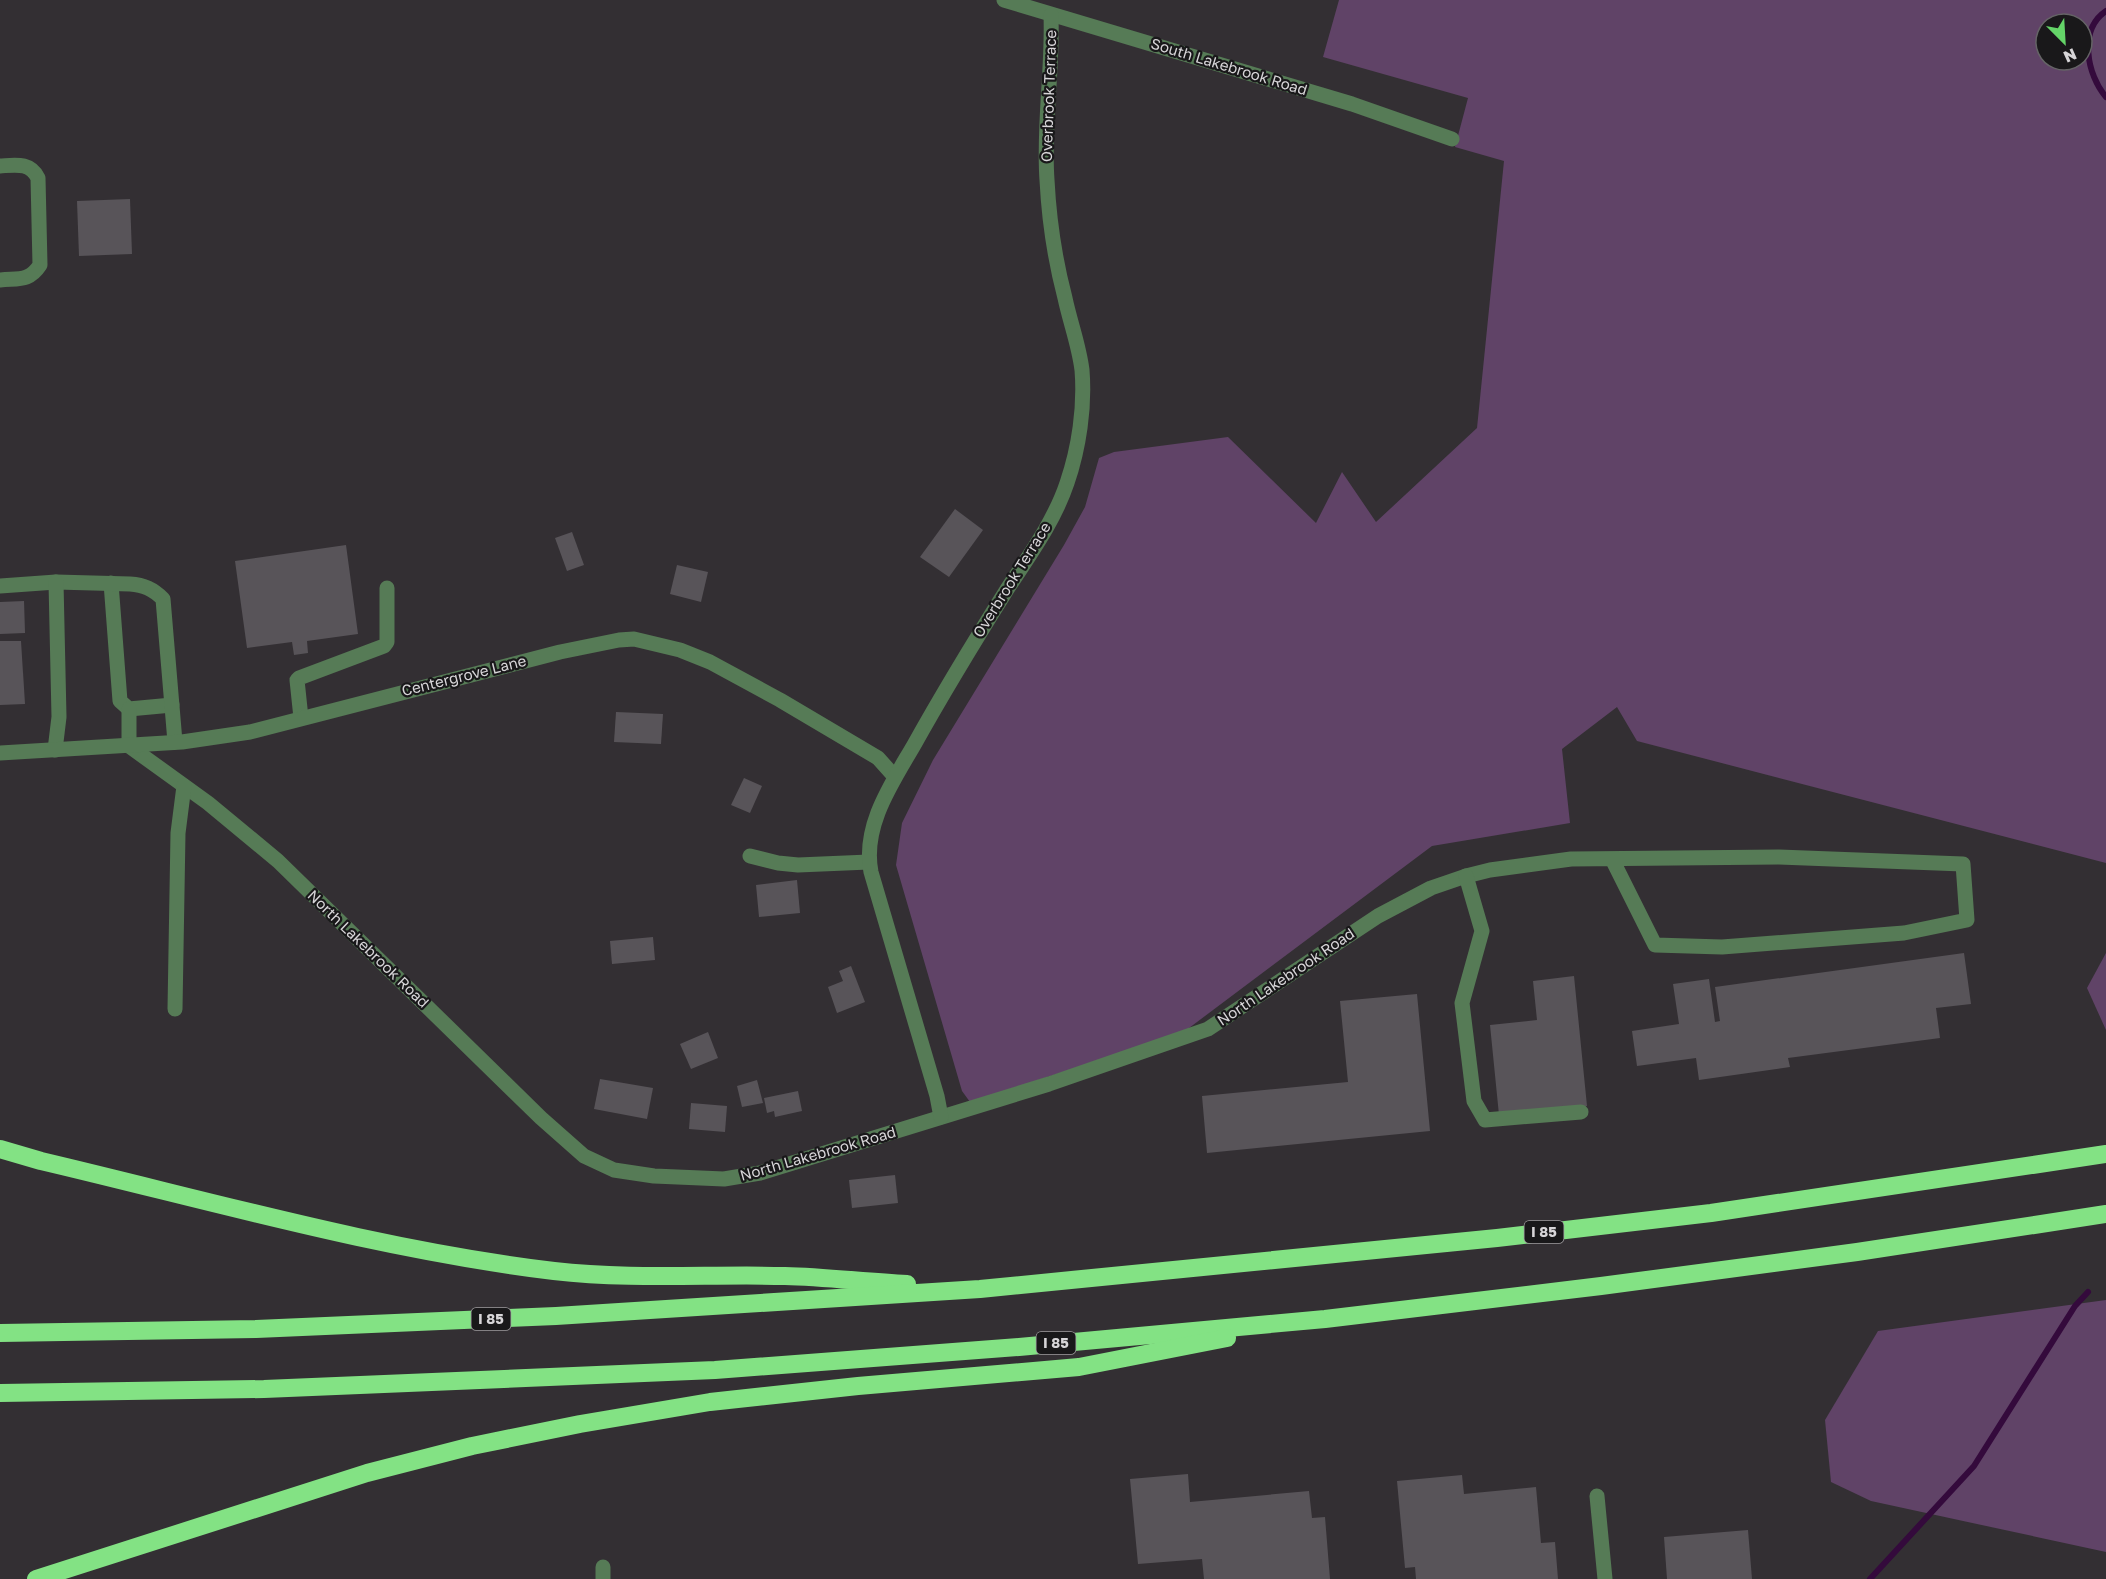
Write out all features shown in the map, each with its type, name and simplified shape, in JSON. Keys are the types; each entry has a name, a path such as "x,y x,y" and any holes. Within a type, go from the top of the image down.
{"highway":[{"path":"0,1149 41,1161 427,1252 499,1264 558,1272 622,1276 785,1276 980,1289"},
{"name":"I 85","path":"0,1334 256,1329 556,1317 980,1289 1509,1237 1711,1212 2106,1154"},
{"name":"I 85","path":"0,1393 264,1389 715,1370 1019,1347 1325,1319 1601,1286 1799,1260 2106,1214"},
{"path":"36,1579 367,1473 472,1446 580,1424 722,1401 858,1386 1079,1367 1325,1319"}],"street":[{"name":"South Lakebrook Road","path":"1004,0 1352,104 1452,140"},
{"name":"Overbrook Terrace","path":"941,1118 937,1096 869,862 869,841 896,777 1062,497 1075,454 1080,428 1082,367 1064,296 1047,179 1047,139 1053,50 1051,15"},
{"path":"0,166 26,165 34,170 38,178 40,265 28,278 0,280"},
{"path":"56,582 59,717 56,750"},
{"path":"0,585 56,582 141,585 155,591 162,599 175,742"},
{"path":"111,584 120,701 129,709 172,705"},
{"path":"301,718 297,680 299,678 384,646 387,642 387,588"},
{"name":"Centergrove Lane","path":"0,753 129,746 250,732 549,655 634,639 680,650 710,662 878,758 896,777"},
{"path":"129,709 129,746"},
{"name":"North Lakebrook Road","path":"129,746 184,786 278,861 550,1126 584,1156 614,1170 654,1176 738,1178 1049,1084 1208,1029 1378,916 1431,888 1466,876 1501,868 1571,859 1779,857 1964,864 1967,920 1904,933 1722,947 1655,945 1612,859"},
{"path":"175,1009 178,833 184,786"},
{"path":"750,856 798,865 869,862"},
{"path":"1466,876 1482,931 1462,1003 1474,1101 1485,1120 1581,1112"},
{"path":"1597,1496 1605,1579"}],"shaded area":[{"path":"1339,0 2106,0 2106,863 1637,741 1617,707 1562,749 1570,823 1432,846 1181,1034 970,1102 962,1091 896,865 902,823 933,760 1085,507 1099,458 1114,452 1228,437 1316,523 1342,472 1376,522 1477,428 1504,161 1455,147 1468,98 1323,57"},
{"path":"2106,953 2106,1030 2087,988"},
{"path":"2106,1300 2106,1552 1871,1501 1831,1482 1825,1420 1878,1331"}],"building":[{"path":"130,199 132,254 79,256 77,201"},
{"path":"955,509 983,530 949,577 920,557"},
{"path":"572,532 584,565 567,571 555,538"},
{"path":"346,545 358,634 307,641 308,653 294,655 292,642 247,648 235,561"},
{"path":"677,565 708,572 701,602 670,594"},
{"path":"24,601 25,633 0,634 0,602"},
{"path":"0,641 21,641 25,704 0,705"},
{"path":"616,712 663,714 661,744 614,742"},
{"path":"744,778 762,786 750,813 731,805"},
{"path":"797,880 800,913 759,917 756,885"},
{"path":"653,937 655,960 612,964 610,941"},
{"path":"1964,953 1971,1004 1936,1008 1940,1038 1788,1058 1790,1067 1699,1080 1696,1058 1637,1066 1632,1031 1679,1024 1673,984 1709,979 1715,1022 1720,1021 1715,987"},
{"path":"851,966 865,1002 837,1013 828,987 843,981 839,971"},
{"path":"1574,976 1587,1106 1499,1115 1490,1025 1537,1020 1533,981"},
{"path":"1417,994 1430,1131 1207,1153 1202,1096 1348,1082 1340,1001"},
{"path":"708,1032 718,1058 691,1069 680,1044"},
{"path":"600,1079 653,1088 647,1119 594,1109"},
{"path":"757,1080 763,1103 742,1107 737,1086"},
{"path":"798,1091 802,1111 775,1117 774,1111 767,1113 764,1098"},
{"path":"691,1103 727,1106 725,1132 689,1129"},
{"path":"895,1175 898,1203 852,1208 849,1180"},
{"path":"1188,1474 1190,1502 1309,1491 1312,1518 1325,1517 1330,1579 1204,1579 1202,1559 1138,1564 1130,1479"},
{"path":"1462,1475 1464,1494 1536,1487 1541,1543 1555,1542 1558,1579 1416,1579 1415,1567 1405,1568 1397,1481"},
{"path":"1748,1530 1752,1579 1667,1579 1664,1537"}],"waterway":[{"path":"2106,11 2097,19 2092,29 2088,53 2094,77 2106,97"},
{"path":"1870,1579 1974,1466 2075,1306 2088,1292"}]}
